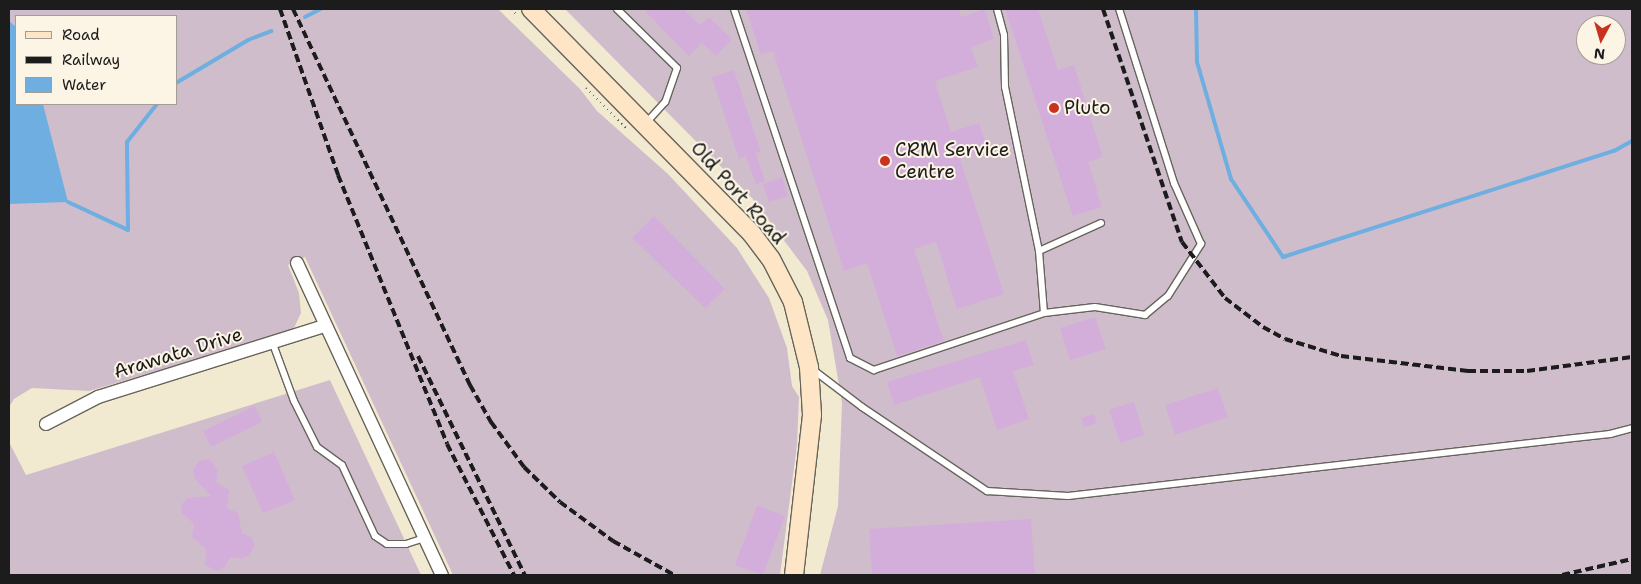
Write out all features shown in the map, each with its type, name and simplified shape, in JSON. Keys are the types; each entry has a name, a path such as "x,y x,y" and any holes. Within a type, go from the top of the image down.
{"street":[{"name":"Old Port Road","path":"527,15 639,129 752,234 771,259 798,315 809,367 812,415 794,575"},
{"path":"297,263 442,575"},
{"name":"Arawata Drive","path":"46,424 98,397 325,326"}],"lane":[{"path":"617,9 677,68 665,102 639,129"},
{"path":"734,9 850,358 874,370 1044,313 1094,307 1145,315 1168,296 1201,244 1174,183 1119,9"},
{"path":"997,9 1004,35 1005,87 1039,252 1044,313"},
{"path":"1039,252 1102,223"},
{"path":"272,344 294,401 317,447 342,465 375,536 387,544 406,544 424,538"},
{"path":"809,367 862,407 987,491 1068,496 1600,435 1632,428"}],"path":[{"path":"511,9 527,15"},
{"path":"582,82 604,108 639,129"}],"shaded area":[{"path":"9,9 498,9 580,89 597,111 668,174 737,248 769,298 787,348 792,386 799,397 797,445 780,575 453,575 305,257 288,265 299,293 301,313 294,328 278,336 89,391 32,388 14,399 9,407"},
{"path":"565,9 1632,9 1632,575 820,575 838,506 842,403 828,320 807,271 752,198"},
{"path":"330,380 421,575 9,575 9,442 26,475"}],"water":[{"path":"9,21 15,26 15,105 43,105 68,202 9,204"}],"building":[{"path":"643,9 683,9 700,25 709,17 732,39 716,56 702,43 689,56"},
{"name":"CRM Service Centre","path":"746,9 959,9 961,17 985,9 994,39 971,47 978,67 935,81 951,132 979,123 988,150 960,159 1004,294 957,309 936,242 914,249 944,341 897,356 867,263 844,271 773,51 761,55"},
{"name":"Pluto","path":"1005,9 1038,9 1058,70 1074,65 1103,157 1088,162 1102,207 1073,216"},
{"path":"734,70 761,152 756,153 765,181 756,184 746,156 739,159 712,77"},
{"path":"782,177 788,196 769,202 763,184"},
{"path":"654,216 725,289 705,308 632,238"},
{"path":"1095,317 1106,349 1070,360 1060,328"},
{"path":"1026,340 1034,365 1013,371 1029,419 997,430 980,377 894,405 887,382"},
{"path":"1218,388 1228,417 1175,435 1165,405"},
{"path":"1134,402 1144,435 1120,443 1109,410"},
{"path":"255,406 262,422 211,447 203,431"},
{"path":"1094,414 1097,423 1084,427 1081,418"},
{"path":"274,452 295,500 263,513 242,466"},
{"path":"210,459 218,470 216,482 229,490 227,508 238,513 242,533 251,537 255,544 250,555 242,559 230,557 225,567 217,571 205,565 206,549 192,537 194,524 181,512 182,504 187,498 211,496 195,479 193,470 199,461"},
{"path":"757,505 785,516 763,575 735,565"},
{"path":"1031,519 1035,575 872,575 869,529"}],"waterway":[{"path":"305,17 321,9"},
{"path":"1196,9 1197,62 1231,179 1283,257 1614,151 1632,141"},
{"path":"178,82 248,40 271,31"},
{"path":"68,202 128,230 127,142 156,105"}],"railway":[{"path":"280,9 338,175 447,444 514,575"},
{"path":"293,9 470,385 491,422 524,467 560,502 613,541 674,575"},
{"path":"1103,9 1182,242 1225,298 1263,327 1285,339 1341,356 1468,371 1527,371 1632,357"},
{"path":"418,356 525,575"},
{"path":"1562,575 1632,559"}],"place":[{"name":"Pluto","path":"1054,108"},
{"name":"CRM Service Centre","path":"885,161"}]}
